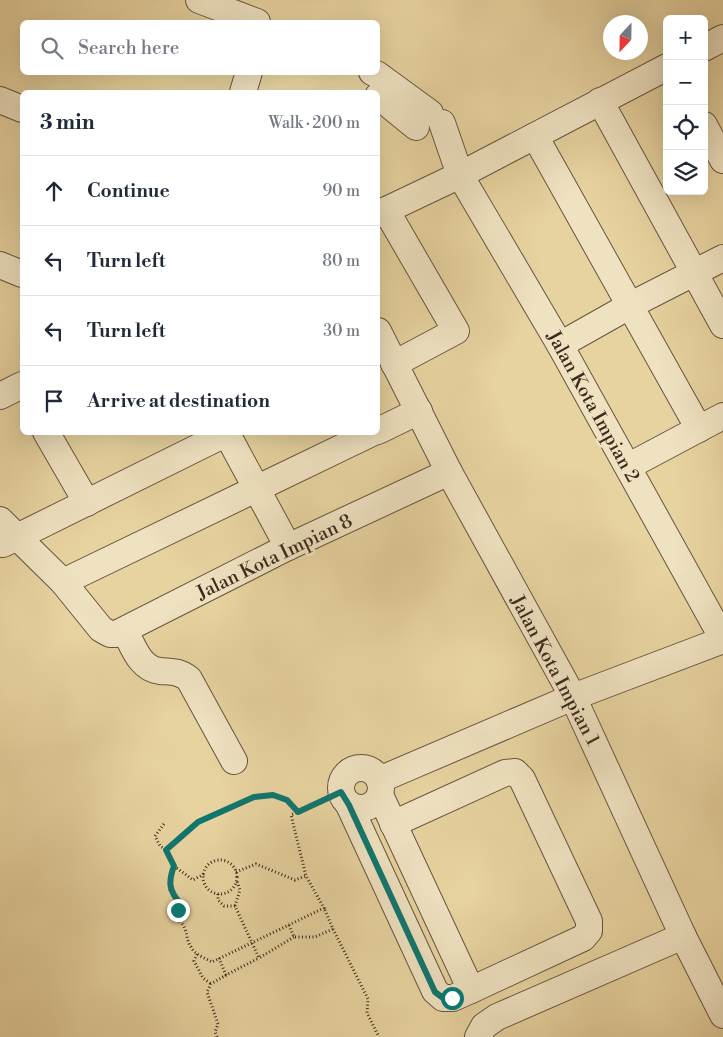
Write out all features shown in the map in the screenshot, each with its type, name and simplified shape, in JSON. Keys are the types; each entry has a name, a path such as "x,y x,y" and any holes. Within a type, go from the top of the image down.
{"street":[{"path":"199,0 252,20"},
{"path":"385,352 456,331 382,212 456,165 535,136 663,69"},
{"path":"244,90 248,75"},
{"path":"363,75 372,90"},
{"path":"378,75 429,126"},
{"path":"380,97 429,126"},
{"path":"0,100 20,108"},
{"path":"600,101 723,324"},
{"name":"Jalan Kota Impian 2","path":"429,126 456,165 560,345 629,466 723,639"},
{"path":"708,132 723,160"},
{"path":"535,136 699,429"},
{"path":"560,345 631,305 723,258"},
{"path":"0,265 20,273"},
{"name":"Jalan Kota Impian 1","path":"385,352 419,411 448,472 574,697 683,936 723,1015"},
{"path":"380,430 419,411"},
{"path":"629,466 723,416"},
{"path":"54,435 87,503"},
{"path":"223,435 87,503 6,534 63,582 148,667 154,670 178,672 189,679 234,761"},
{"path":"228,435 288,547"},
{"path":"63,582 368,435"},
{"name":"Jalan Kota Impian 8","path":"113,630 448,472"},
{"path":"345,799 363,808 370,806 380,788 574,697 723,639"},
{"path":"393,824 505,773 515,772 522,779 581,903 590,926 587,935 471,990 448,999 443,998 435,992 345,799 343,778 355,769 369,770 380,788 393,824 471,990"},
{"path":"478,1037 484,1026 497,1017 683,936"}],"path":[{"path":"166,850 198,822 254,797 273,795 287,800 298,812"},
{"path":"345,799 291,815 306,876 324,908 368,999 367,1013 379,1037"},
{"path":"164,824 155,836 160,846 166,850 174,866 193,880 204,874"},
{"path":"237,880 233,888 226,893 218,894 210,890 204,883 204,874 207,867 214,861 232,864 236,872 240,890 235,906 259,958"},
{"path":"236,872 256,864 296,880 306,876"},
{"path":"174,866 170,876 170,890 180,903 180,921 185,927 190,946 197,954 212,962 324,908"},
{"path":"218,894 218,900 224,906 235,906"},
{"path":"289,925 294,938"},
{"path":"217,1037 215,1032 218,1024 207,992 211,984 294,938 315,937 333,929"},
{"path":"197,954 194,961 203,978 211,984"},
{"path":"219,958 226,975"}],"route":[{"path":"178,910 180,903 170,890 170,876 174,866 166,850 198,822 254,797 273,795 287,800 298,812 341,792 349,805 435,992 443,998 452,998"}]}
